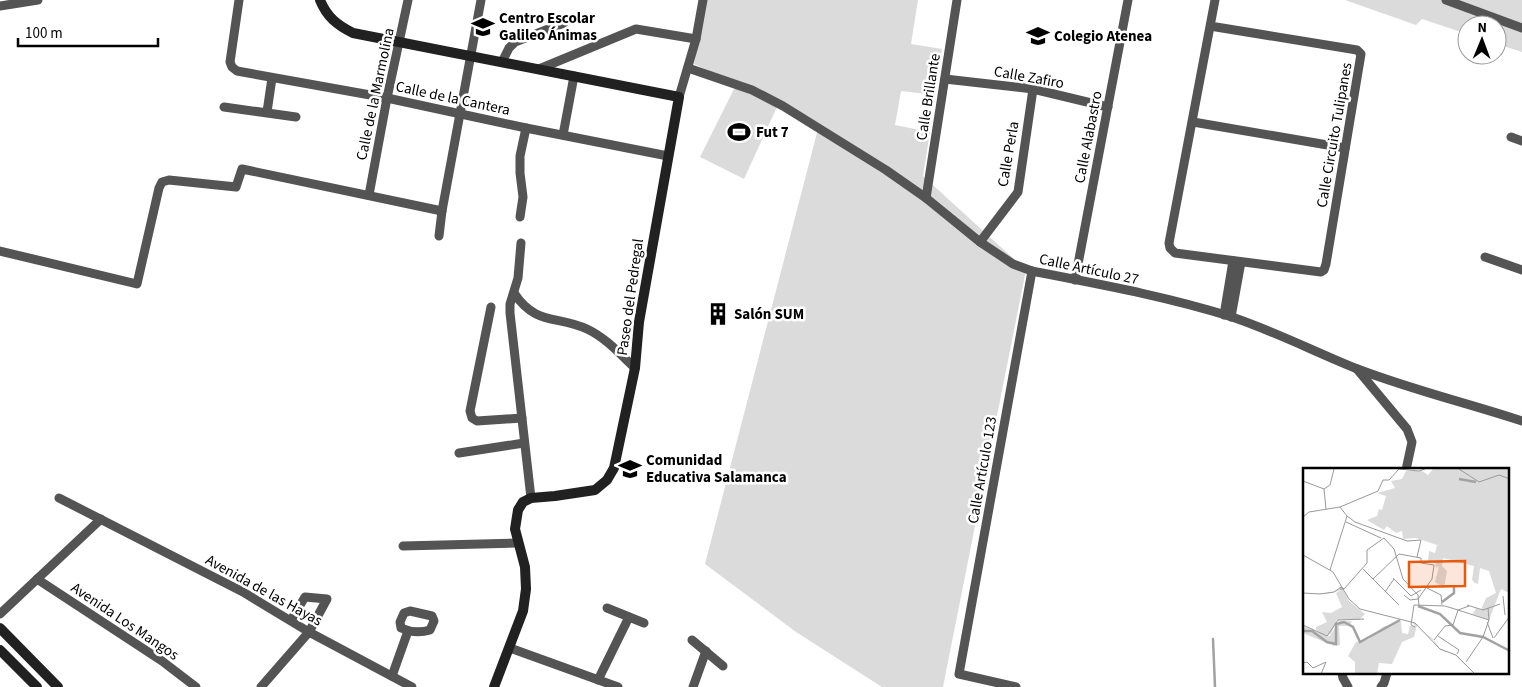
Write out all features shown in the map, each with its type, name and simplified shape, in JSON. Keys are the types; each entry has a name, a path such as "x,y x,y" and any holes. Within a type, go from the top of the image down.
{"street":[{"path":"0,6 38,0"},
{"name":"Calle de la Cantera","path":"239,0 230,62 237,71 387,98 668,156"},
{"path":"320,0 324,10 336,24 353,33 679,97"},
{"name":"Calle de la Marmolina","path":"369,194 408,0"},
{"path":"439,236 442,210 481,0"},
{"name":"Paseo del Pedregal","path":"531,498 595,490 607,480 614,468 635,368 639,322 679,97 696,39 703,0"},
{"name":"Calle Brillante","path":"926,198 957,0"},
{"name":"Calle Alabastro","path":"1076,280 1128,0"},
{"path":"1210,26 1215,0"},
{"path":"1446,0 1522,28"},
{"path":"502,62 509,48 515,42 564,23"},
{"name":"Calle Circuito Tulipanes","path":"1210,26 1357,50 1362,54 1324,270 1318,273 1175,253 1170,248 1169,243 1210,26"},
{"path":"539,69 636,29 696,39"},
{"name":"Calle Artículo 27","path":"688,68 752,90 782,106 886,170 926,198 980,242 1013,264 1032,271 1176,302 1227,316 1264,329 1356,368 1522,420"},
{"path":"563,135 574,76"},
{"path":"267,112 272,78"},
{"name":"Calle Zafiro","path":"944,79 1033,89 1108,107"},
{"name":"Calle Perla","path":"980,242 1018,192 1033,89"},
{"path":"224,107 296,117"},
{"path":"1192,122 1344,148"},
{"path":"520,217 523,197 520,156 526,128"},
{"path":"1511,137 1522,141"},
{"path":"0,251 137,284 162,182 169,180 236,187 242,169 442,210"},
{"path":"494,687 523,611 526,589 525,567 515,529 515,518 523,502 531,498 510,313 510,304 518,278 521,243"},
{"path":"1484,257 1522,270"},
{"path":"1227,316 1237,261"},
{"name":"Calle Artículo 123","path":"1016,687 959,674 1032,271"},
{"path":"514,293 522,305 531,312 547,319 574,324 598,335 635,368"},
{"path":"491,307 470,411 472,418 478,421 522,418"},
{"path":"1356,368 1407,429 1412,442 1406,468"},
{"path":"459,454 524,444"},
{"name":"Avenida de las Hayas","path":"59,498 243,592 309,632 412,687"},
{"path":"0,614 101,519"},
{"path":"403,546 518,543"},
{"name":"Avenida Los Mangos","path":"37,579 162,661 196,687"},
{"path":"261,687 309,632 327,599 305,597 290,620"},
{"path":"607,608 644,623"},
{"path":"598,680 629,617"},
{"path":"0,628 58,687"},
{"path":"392,676 408,631"},
{"path":"692,640 723,666"},
{"path":"510,648 618,687"},
{"path":"0,650 36,687"},
{"path":"693,687 706,651"},
{"path":"1342,674 1348,687"},
{"path":"1381,687 1387,675"},
{"path":"1387,675 1388,687"}],"shaded area":[{"path":"706,0 918,0 911,44 942,49 935,95 901,91 895,125 930,132 923,176 1026,270 943,687 882,687 796,632 705,564 819,125 807,116 694,64"},
{"path":"1345,0 1522,0 1522,52 1507,47 1507,15 1457,15 1457,31 1422,19 1416,25"},
{"name":"Fut 7","path":"735,87 777,107 744,179 700,157"}],"waterway":[{"path":"1213,639 1215,687"}],"place":[{"name":"Centro Escolar Galileo Ánimas","path":"483,27"},
{"name":"Colegio Atenea","path":"1038,36"},
{"name":"Fut 7","path":"739,132"},
{"name":"Salón SUM","path":"718,314"},
{"name":"Comunidad Educativa Salamanca","path":"630,469"}]}
